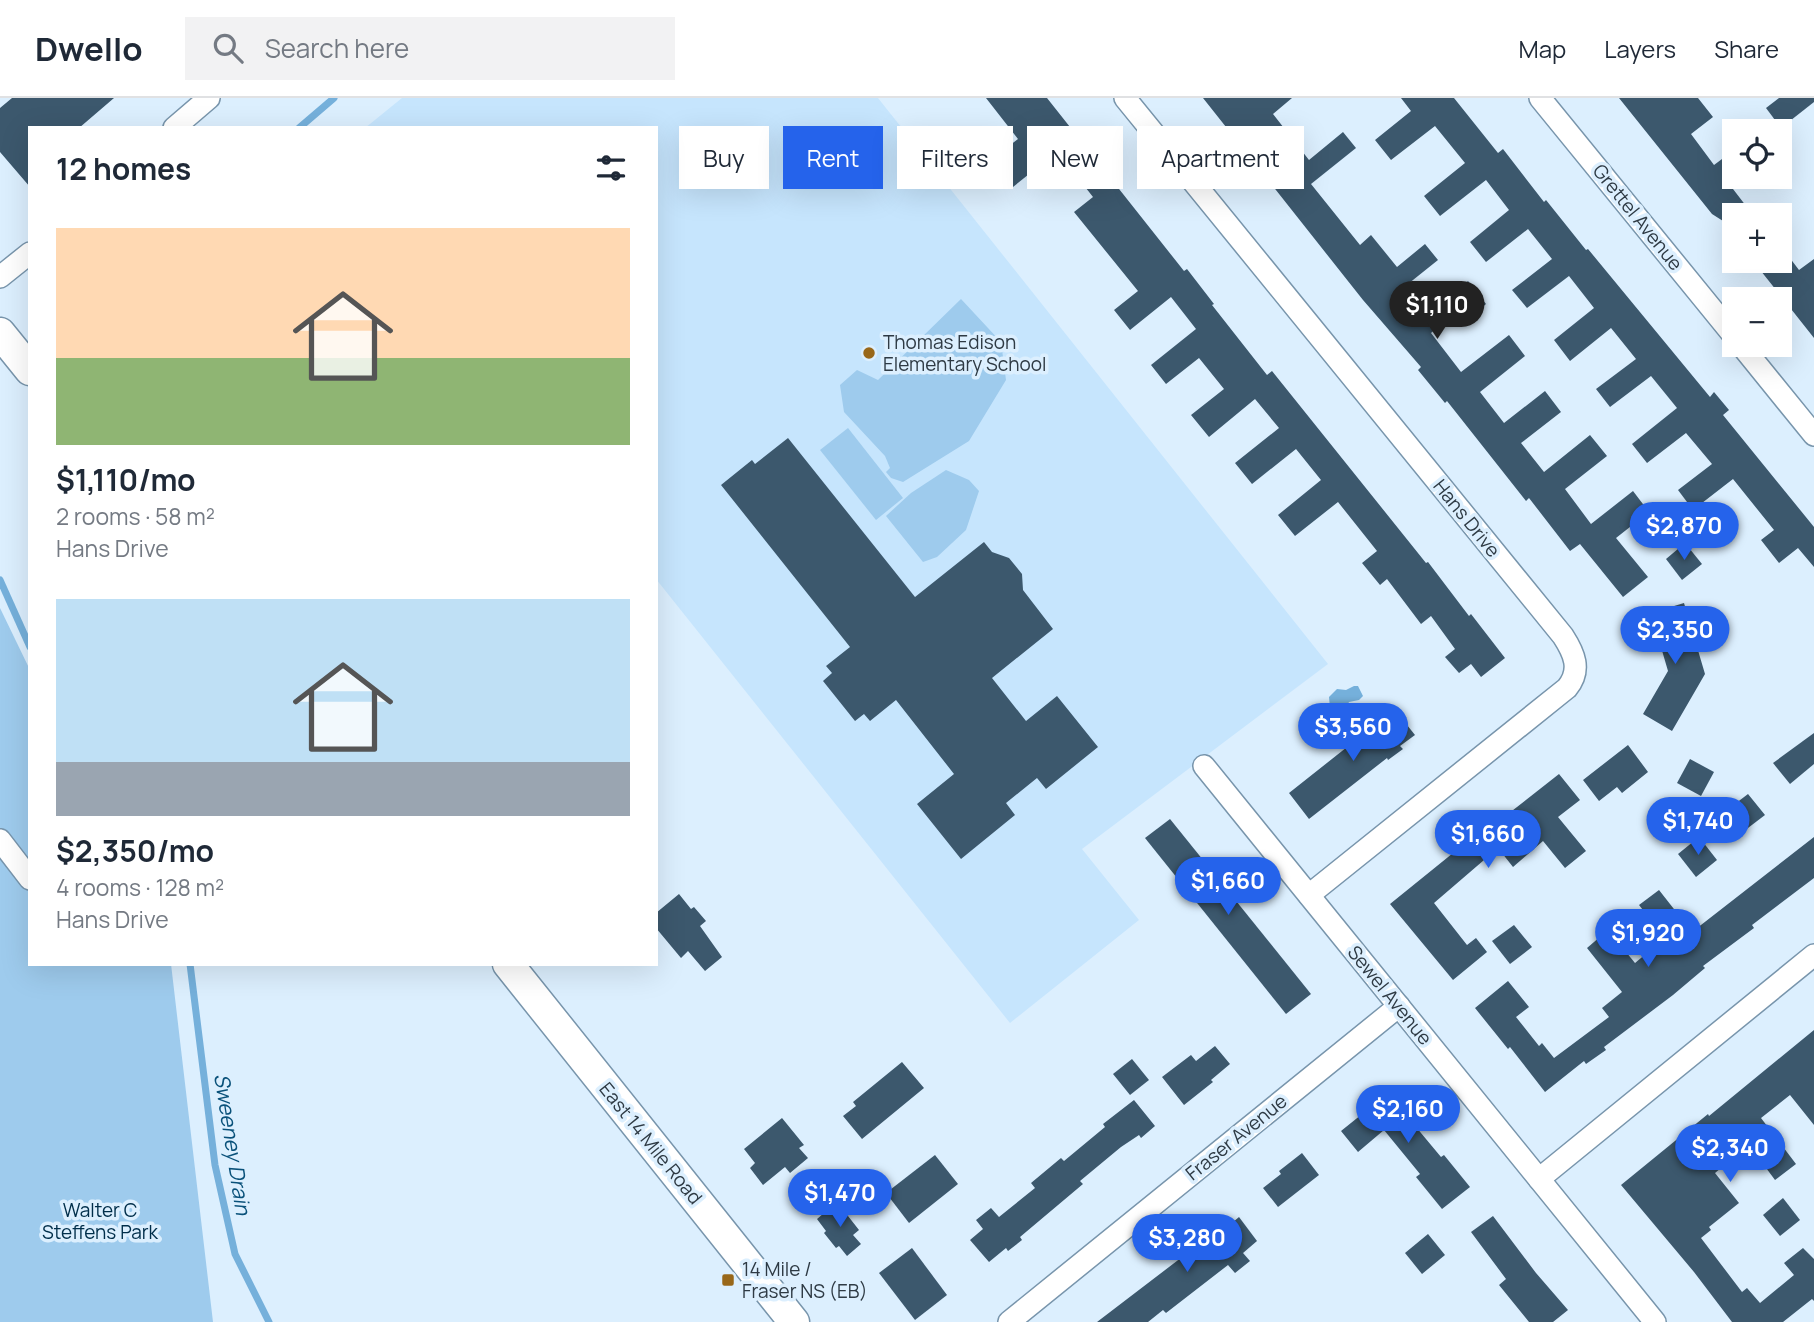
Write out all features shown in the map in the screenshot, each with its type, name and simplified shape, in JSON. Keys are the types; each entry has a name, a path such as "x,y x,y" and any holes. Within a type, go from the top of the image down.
{"main road":[{"path":"2,338 28,368"},
{"name":"East 14 Mile Road","path":"510,966 794,1322"}],"street":[{"path":"176,126 209,98"},
{"name":"Hans Drive","path":"1125,98 1563,636 1577,667 1575,677 1567,688 1309,895"},
{"name":"Grettel Avenue","path":"1540,98 1722,321"},
{"path":"0,277 28,255"},
{"path":"1751,357 1814,435"},
{"name":"Sewel Avenue","path":"1204,766 1655,1322"},
{"path":"0,840 28,876"},
{"path":"1539,1179 1814,955"},
{"name":"Fraser Avenue","path":"1009,1322 1399,1006"}],"shaded area":[{"name":"Thomas Edison Elementary School","path":"402,98 878,98 900,126 897,126 897,189 950,189 1328,664 1082,849 1139,920 1010,1023 658,582 658,126 367,126"},
{"path":"1358,686 1363,696 1359,700 1349,702 1342,715 1333,713 1329,697 1337,689 1346,690"}],"green space":[{"path":"961,299 1001,342 1006,380 969,441 903,482 891,478 886,472 890,468 885,456 844,412 840,385 857,370 878,380"},
{"path":"848,428 903,498 876,520 820,450"},
{"path":"946,470 969,480 979,491 966,530 937,557 923,562 886,516 911,493"},
{"name":"Walter C Steffens Park","path":"0,608 28,666 28,966 171,966 213,1322 0,1322"}],"building":[{"path":"12,98 114,98 81,126 28,126 28,185 0,152 0,108"},
{"path":"986,98 1047,98 1069,126 1027,126 1027,176 1013,187 1013,143 1018,139 1013,133 1013,126 1008,126"},
{"path":"1203,98 1292,98 1273,114 1282,126 1225,126"},
{"path":"1401,98 1454,98 1498,153 1503,149 1544,202 1546,200 1586,250 1588,249 1710,397 1714,392 1729,410 1723,415 1814,527 1814,567 1798,548 1779,563 1761,540 1774,530 1733,479 1693,510 1678,490 1712,464 1686,433 1647,463 1632,444 1677,408 1651,376 1610,407 1596,389 1636,359 1611,328 1570,361 1554,340 1594,308 1569,276 1527,308 1512,290 1552,259 1528,229 1486,262 1470,242 1509,210 1486,180 1440,216 1424,196 1465,163 1435,126 1391,160 1375,140 1411,111"},
{"path":"1619,98 1698,98 1713,117 1691,134 1714,165 1722,159 1722,189 1733,189 1744,203 1722,203 1722,220 1712,214"},
{"path":"1779,98 1814,98 1814,102 1792,119 1774,119 1766,108"},
{"path":"1343,132 1356,148 1311,184 1360,245 1371,235 1397,267 1425,244 1438,260 1408,284 1442,323 1431,333 1461,372 1509,335 1525,356 1480,392 1504,423 1545,391 1561,412 1521,443 1544,472 1590,435 1607,456 1565,489 1591,524 1633,491 1649,512 1616,538 1648,577 1623,597 1580,544 1570,551 1529,498 1526,501 1447,401 1445,403 1418,370 1421,367 1363,300 1275,189 1304,189 1304,154 1309,160"},
{"path":"1087,189 1119,189 1184,271 1187,269 1267,375 1272,371 1505,658 1481,677 1471,664 1459,673 1445,657 1455,649 1431,616 1421,624 1387,579 1380,585 1362,563 1377,551 1338,502 1295,536 1278,515 1321,480 1296,449 1252,484 1235,463 1279,428 1255,399 1209,437 1191,415 1224,389 1199,358 1166,384 1151,365 1196,329 1171,297 1130,330 1114,310 1138,291 1074,212 1093,197"},
{"path":"1814,259 1814,338 1792,310 1792,287 1774,287 1763,273 1792,273 1792,261 1799,270"},
{"path":"1468,281 1486,304 1466,320 1448,298"},
{"path":"788,438 915,597 984,542 992,552 1009,558 1022,574 1023,590 1053,629 992,678 1026,721 1057,696 1098,747 1046,789 1037,778 1006,803 1015,815 961,859 917,804 954,774 896,700 870,721 864,714 855,721 823,681 832,673 826,666 850,647 721,485 752,460 755,464"},
{"path":"1685,543 1702,564 1682,580 1666,559"},
{"path":"1684,603 1705,674 1672,731 1643,714 1668,671 1651,613"},
{"path":"1395,710 1415,735 1400,746 1403,749 1388,760 1387,758 1309,819 1289,793 1361,736 1355,728 1372,715 1378,723"},
{"path":"1814,733 1814,764 1790,784 1773,763"},
{"path":"1628,745 1648,772 1622,793 1617,787 1599,801 1583,780"},
{"path":"1690,759 1714,772 1701,796 1677,783"},
{"path":"1559,774 1580,800 1558,817 1586,851 1565,868 1543,841 1513,867 1498,848 1434,903 1467,945 1476,938 1487,952 1453,980 1390,904 1505,811 1508,814"},
{"path":"1748,794 1765,815 1744,831 1727,810"},
{"path":"1170,819 1311,994 1286,1014 1145,838"},
{"path":"1699,837 1717,860 1696,877 1678,854"},
{"path":"1814,837 1814,878 1752,925 1754,928 1703,966 1705,968 1673,995 1604,1047 1606,1050 1586,1064 1584,1061 1545,1092 1475,1008 1508,981 1529,1007 1516,1017 1539,1046 1542,1043 1554,1058 1609,1017 1602,1008 1622,992 1587,948 1608,930 1635,963 1665,938 1639,905 1659,890 1692,932"},
{"path":"679,894 691,909 694,907 706,921 700,926 722,957 705,971 688,951 681,958 658,930 658,911"},
{"path":"1514,925 1532,947 1510,964 1492,941"},
{"path":"1814,1030 1814,1125 1790,1095 1761,1118 1796,1164 1775,1180 1749,1145 1715,1173 1739,1203 1709,1227 1711,1230 1701,1238 1742,1292 1747,1288 1760,1303 1794,1275 1784,1263 1803,1248 1814,1259 1814,1301 1812,1299 1783,1322 1732,1322 1621,1185"},
{"path":"1215,1046 1230,1064 1211,1080 1213,1082 1184,1105 1162,1077 1191,1055 1196,1061"},
{"path":"1132,1059 1149,1080 1130,1095 1113,1074"},
{"path":"902,1062 924,1088 862,1139 843,1116 856,1106 853,1102"},
{"path":"1397,1086 1412,1105 1408,1108 1420,1124 1416,1127 1470,1187 1442,1209 1416,1177 1420,1174 1384,1130 1358,1152 1341,1131"},
{"path":"1134,1100 1155,1126 1141,1138 1139,1135 1121,1147 1080,1181 1083,1184 1020,1237 1022,1240 1008,1251 1006,1248 989,1262 970,1240 983,1229 976,1220 991,1208 999,1217 1035,1188 1031,1183 1061,1158 1064,1161 1105,1127 1103,1124"},
{"path":"782,1118 804,1145 799,1148 808,1158 790,1173 785,1167 763,1185 750,1168 755,1163 744,1149"},
{"path":"1302,1153 1319,1175 1278,1207 1263,1188"},
{"path":"935,1155 958,1184 909,1223 886,1193"},
{"path":"1783,1198 1800,1220 1780,1236 1763,1215"},
{"path":"837,1202 859,1230 853,1235 861,1244 847,1256 839,1246 836,1248 817,1219"},
{"path":"1493,1216 1568,1310 1553,1322 1529,1322 1499,1285 1506,1279 1471,1232"},
{"path":"1239,1217 1257,1241 1243,1253 1250,1261 1235,1273 1228,1265 1166,1313 1163,1310 1148,1322 1097,1322 1207,1238 1206,1236 1222,1223 1226,1228"},
{"path":"1428,1234 1445,1255 1422,1274 1405,1253"},
{"path":"912,1248 947,1295 915,1320 879,1273"}],"waterway":[{"name":"Sweeney Drain","path":"301,126 334,98"},
{"name":"Sweeney Drain","path":"0,580 28,643"},
{"name":"Sweeney Drain","path":"190,966 215,1165 235,1254 269,1322"}],"place":[{"name":"Thomas Edison Elementary School","path":"869,353"},
{"name":"14 Mile / Fraser NS (EB)","path":"728,1280"}]}
